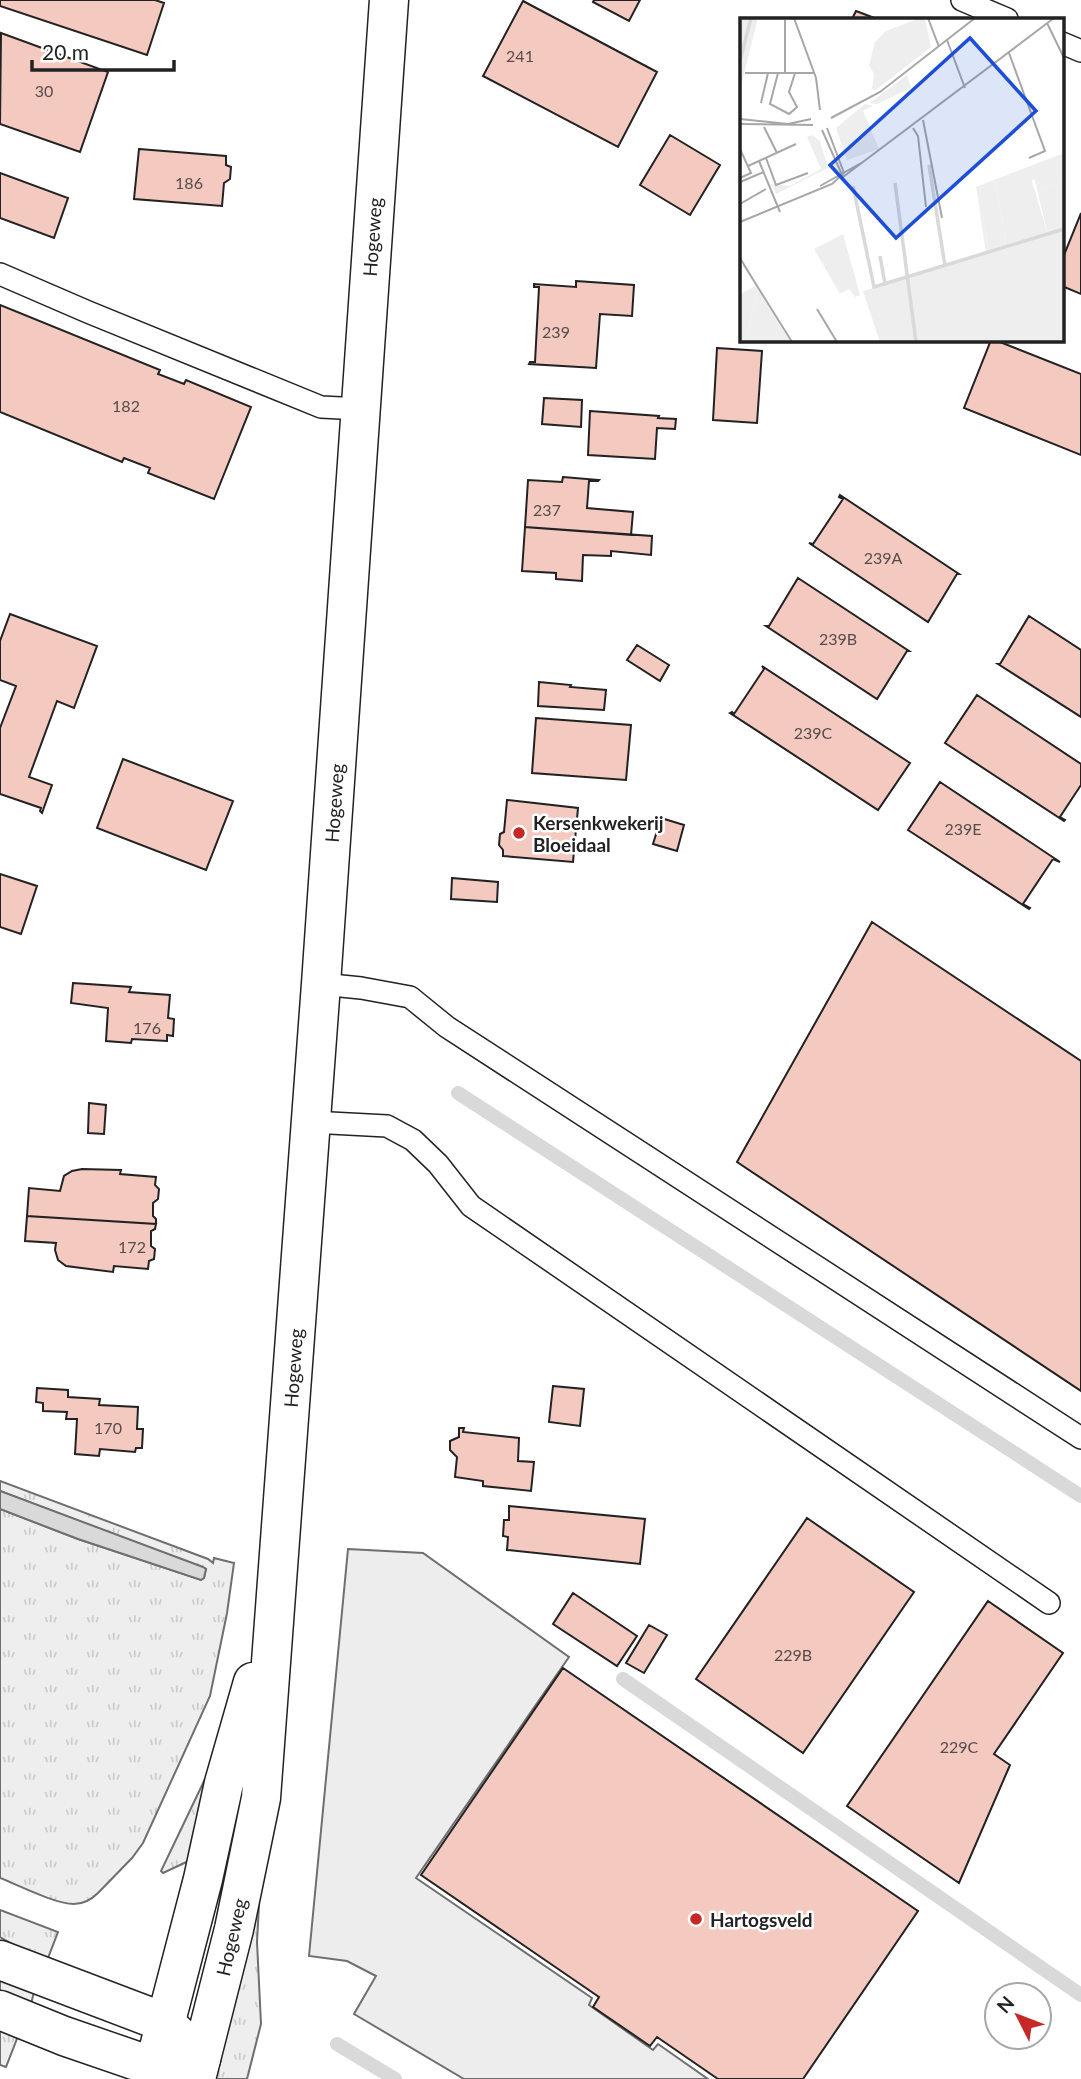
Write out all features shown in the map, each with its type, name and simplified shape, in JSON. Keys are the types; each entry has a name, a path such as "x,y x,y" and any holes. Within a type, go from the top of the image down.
{"street":[{"name":"Hogeweg","path":"199,2069 234,1929 261,1798 389,0"},
{"name":"Hogeweg","path":"152,2073 203,1879 224,1783 275,1606"},
{"path":"0,1960 166,2023 199,2069"},
{"path":"0,2010 152,2073 199,2069"}],"lane":[{"path":"962,0 1005,18"},
{"path":"1064,44 1081,51"},
{"path":"0,274 321,407 361,409"},
{"path":"321,984 410,997 447,1027 1081,1438"},
{"path":"310,1122 387,1126 413,1140 432,1157 471,1206 1049,1603"}],"green space":[{"path":"0,1481 213,1563 214,1558 234,1563 210,1696 143,1843 98,1893 77,1904 47,1898 0,1878 0,1509 78,1539 201,1580 206,1569 0,1491"},
{"path":"205,1779 193,1859 163,1873 161,1871"},
{"path":"256,1905 259,1905 257,1942 261,2024 247,2079 213,2079"},
{"path":"0,1910 58,1932 46,1963 0,1937"},
{"path":"0,1977 34,1992 31,2004 0,1997"},
{"path":"0,2025 20,2031 6,2067 0,2065"}],"shaded area":[{"path":"0,1491 203,1567 206,1569 204,1578 201,1580 78,1539 0,1509"},
{"path":"348,1549 423,1553 569,1657 416,1878 592,1998 589,2005 653,2050 658,2044 708,2079 464,2079 354,2014 376,1976 347,1961 309,1956"}],"building":[{"path":"0,0 155,0 164,3 147,55 0,6"},
{"path":"640,0 629,21 593,2"},
{"path":"523,1 657,72 618,147 483,76"},
{"path":"856,11 874,18 852,18"},
{"path":"1,33 108,72 80,152 0,124"},
{"path":"670,135 720,165 690,215 640,185"},
{"path":"139,149 226,156 226,165 231,167 230,179 224,183 222,206 134,199"},
{"path":"0,173 68,198 54,238 0,218"},
{"path":"1081,213 1081,294 1064,287 1064,255"},
{"path":"576,281 634,285 632,316 600,314 596,368 529,364 535,362 539,287 534,287 534,284 576,287"},
{"path":"0,305 160,370 158,374 184,384 186,380 251,407 214,499 148,473 150,468 124,458 122,462 0,412"},
{"path":"991,341 998,341 1081,374 1081,455 964,408"},
{"path":"717,348 762,351 757,423 713,420"},
{"path":"544,398 582,400 581,427 542,424"},
{"path":"590,411 676,419 675,429 657,428 655,459 588,455"},
{"path":"563,477 599,480 589,481 587,508 633,512 631,535 525,527 528,480 562,482"},
{"path":"840,495 959,574 928,622 809,543 813,544 843,499"},
{"path":"525,527 652,536 651,555 611,551 611,556 583,555 582,581 556,579 556,573 522,571"},
{"path":"798,578 909,651 877,699 766,626 769,626"},
{"path":"10,614 97,646 74,708 57,701 29,777 52,785 42,813 41,808 0,794 0,728 16,686 0,680 0,641"},
{"path":"1029,616 1081,650 1081,717 998,664"},
{"path":"637,645 669,665 660,681 627,660"},
{"path":"762,666 910,763 878,810 730,713 734,714 764,669"},
{"path":"539,682 606,690 604,710 538,706"},
{"path":"977,695 1081,764 1081,785 1060,817 1064,821 945,743"},
{"path":"536,718 631,725 626,780 532,773"},
{"path":"123,759 233,801 206,870 97,828"},
{"path":"940,782 1060,862 1053,859 1023,904 1029,909 908,830"},
{"path":"507,800 578,808 573,862 503,856 499,845 500,834 504,832"},
{"path":"661,818 684,825 677,851 653,844"},
{"path":"0,874 37,886 21,934 0,927"},
{"path":"452,878 498,882 497,902 451,899"},
{"path":"872,922 1081,1061 1081,1391 737,1162"},
{"path":"73,983 131,987 129,992 170,995 168,1018 174,1019 173,1036 167,1035 167,1041 106,1041 108,1008 71,1003"},
{"path":"89,1103 106,1105 104,1134 88,1133"},
{"path":"82,1169 121,1170 120,1174 156,1177 155,1185 159,1189 158,1199 153,1203 153,1216 156,1224 27,1216 29,1188 60,1191 64,1176"},
{"path":"27,1216 156,1224 151,1231 154,1259 149,1261 148,1269 114,1266 113,1272 66,1266 58,1260 56,1243 25,1241"},
{"path":"553,1386 584,1389 580,1426 549,1422"},
{"path":"37,1388 68,1390 68,1397 100,1399 99,1405 138,1407 137,1429 143,1429 142,1448 136,1448 135,1452 100,1449 99,1456 75,1454 77,1419 66,1419 67,1412 43,1411 43,1403 36,1402"},
{"path":"459,1428 464,1428 463,1432 519,1438 518,1461 534,1462 531,1491 483,1486 483,1481 455,1477 457,1457 450,1450 450,1441 459,1437"},
{"path":"509,1506 645,1519 640,1564 507,1550 508,1537 503,1536 504,1520 509,1520"},
{"path":"807,1518 914,1592 803,1753 696,1679"},
{"path":"573,1593 637,1636 617,1666 553,1624"},
{"path":"988,1601 1063,1653 994,1754 1010,1765 959,1883 847,1806"},
{"path":"649,1625 667,1635 644,1673 626,1663"},
{"path":"563,1668 918,1911 803,2079 718,2079 657,2037 650,2046 593,2007 599,1997 421,1875"}],"waterway":[{"path":"458,1093 1081,1496"},
{"path":"623,1679 1081,1995"},
{"path":"337,2044 395,2079"}],"place":[{"name":"Kersenkwekerij Bloeidaal","path":"519,833"},
{"name":"Hartogsveld","path":"696,1919"}]}
